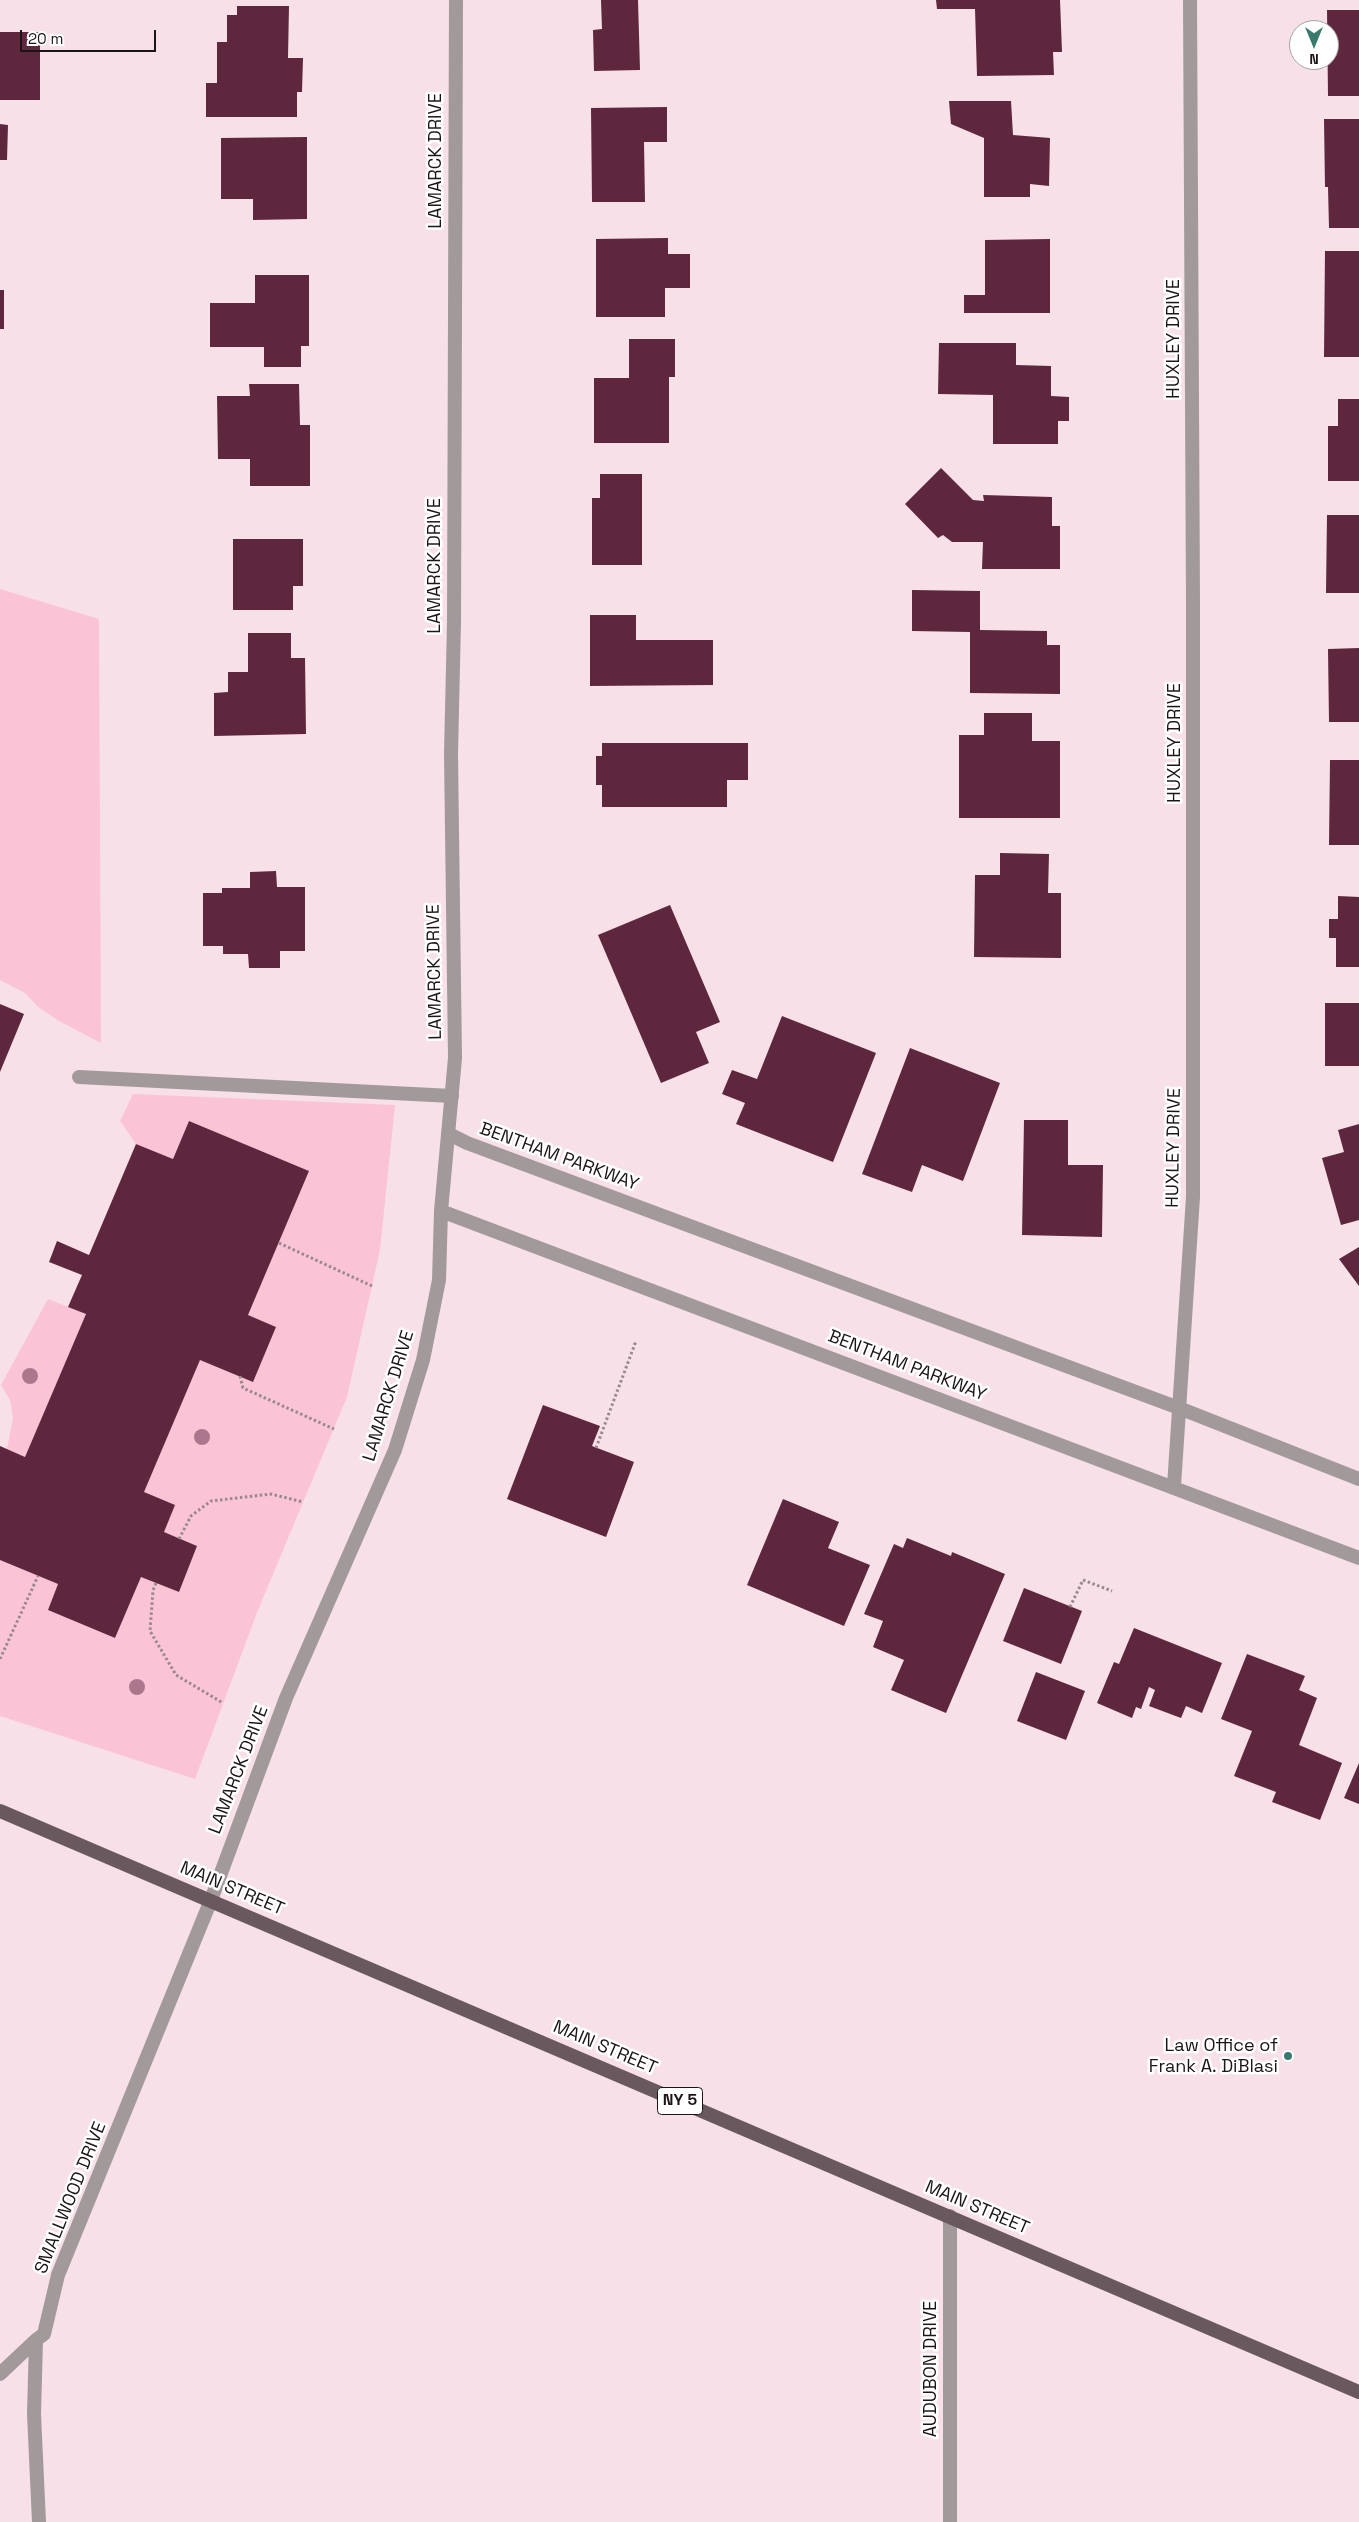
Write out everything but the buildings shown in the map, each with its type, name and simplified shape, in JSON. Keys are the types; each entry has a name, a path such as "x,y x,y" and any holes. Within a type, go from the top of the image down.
{"main road":[{"name":"MAIN STREET","path":"0,1811 1359,2392"}],"street":[{"name":"LAMARCK DRIVE","path":"211,1900 286,1698 395,1450 423,1360 439,1280 441,1211 455,1058 451,754 454,622 456,0"},
{"name":"HUXLEY DRIVE","path":"1174,1486 1193,1197 1194,593 1190,0"},
{"path":"80,1077 452,1096"},
{"name":"BENTHAM PARKWAY","path":"449,1134 467,1143 1179,1408 1359,1479"},
{"name":"BENTHAM PARKWAY","path":"441,1211 1174,1486 1359,1558"},
{"name":"SMALLWOOD DRIVE","path":"40,2522 34,2414 36,2340 44,2334 58,2275 211,1900"},
{"name":"AUDUBON DRIVE","path":"950,2216 950,2522"},
{"path":"0,2374 36,2340"}],"path":[{"path":"279,1243 372,1286"},
{"path":"596,1448 636,1341"},
{"path":"240,1376 243,1388 334,1429"},
{"path":"179,1539 191,1516 211,1501 272,1494 303,1502"},
{"path":"0,1659 38,1576"},
{"path":"1070,1607 1083,1580 1112,1591"},
{"path":"156,1584 152,1590 150,1631 176,1675 223,1702"}],"shaded area":[{"path":"0,589 99,619 101,1043 59,1021 37,1006 25,993 0,980"},
{"path":"133,1094 395,1105 380,1250 347,1397 258,1610 195,1779 0,1716 0,1560 58,1584 48,1610 115,1638 141,1577 179,1592 197,1546 164,1532 144,1492 200,1360 253,1381 276,1327 248,1315 309,1171 189,1121 173,1159 136,1144 120,1121"},
{"path":"48,1299 86,1314 25,1457 7,1449 13,1418 10,1400 1,1385"}],"place":[{"name":"Law Office of Frank A. DiBlasi","path":"1288,2056"}]}
